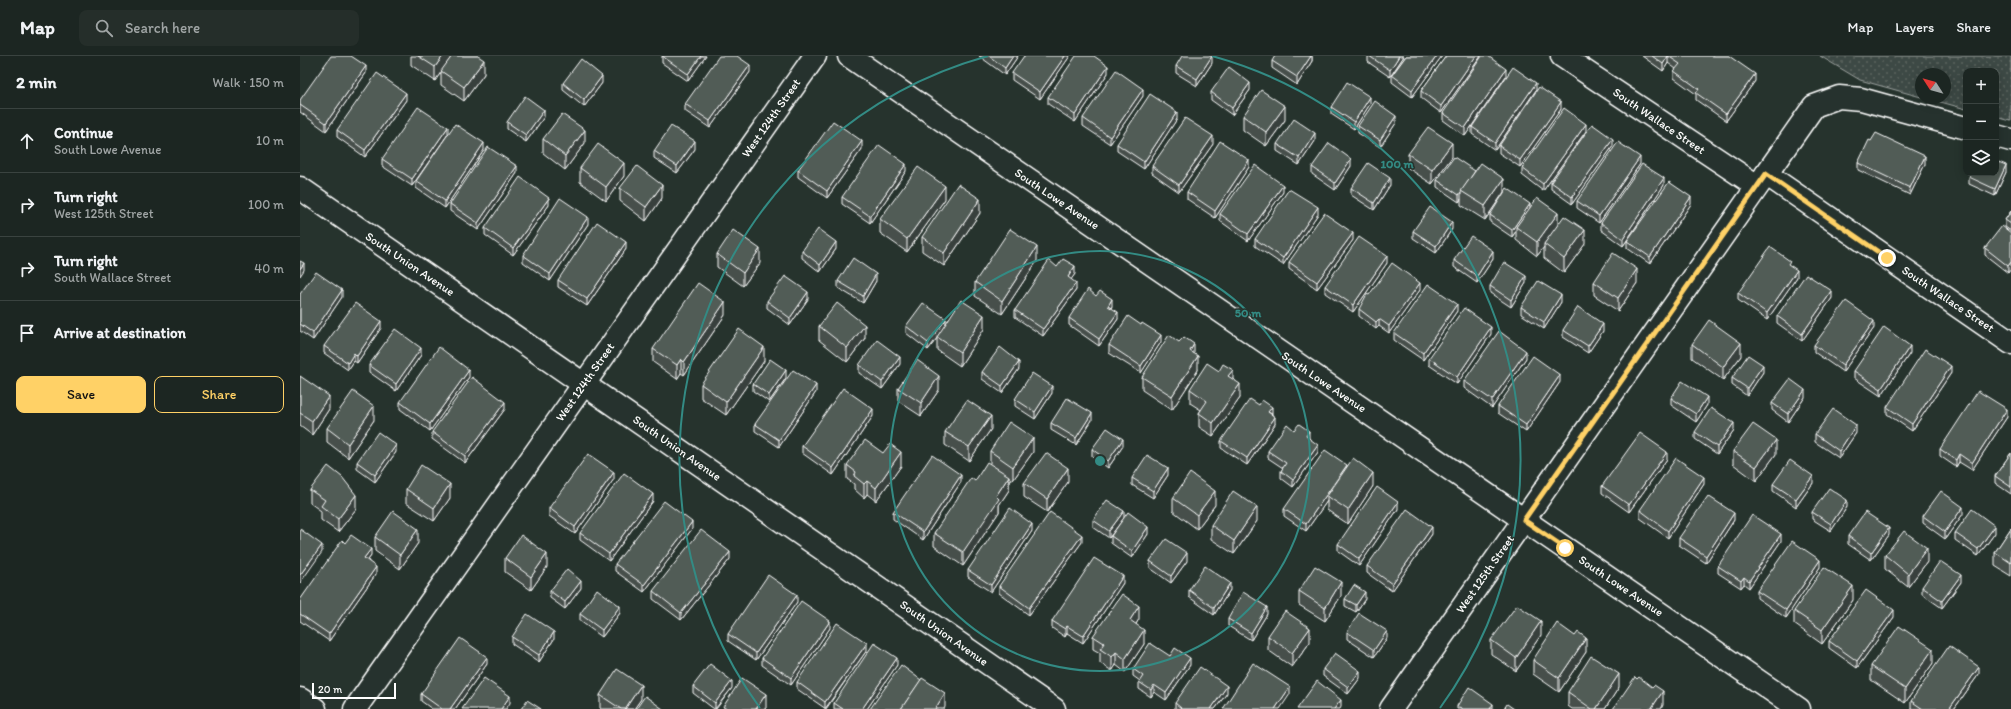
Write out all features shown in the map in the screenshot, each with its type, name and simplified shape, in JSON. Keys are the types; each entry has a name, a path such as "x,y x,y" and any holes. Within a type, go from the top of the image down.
{"street":[{"name":"West 124th Street","path":"355,709 815,56"},
{"name":"South Lowe Avenue","path":"849,56 1799,709"},
{"name":"South Wallace Street","path":"1562,56 1761,180 2011,343"},
{"name":"West 125th Street","path":"1391,709 1814,106 1839,97 1861,99 1963,127"},
{"path":"1999,137 2011,140"},
{"name":"South Union Avenue","path":"300,188 1054,709"},
{"path":"300,698 315,709"}],"shaded area":[{"path":"1820,56 2011,56 2011,121 1999,118 1999,68 1963,68 1963,108 1948,104 1951,104 1951,68 1915,68 1915,95 1860,80"}],"building":[{"path":"331,56 351,56 366,66 326,123 300,105 300,100"},
{"path":"418,56 443,56 435,67"},
{"path":"452,56 478,56 484,60 464,87 441,71"},
{"path":"662,56 701,56 688,74"},
{"path":"719,56 737,56 750,65 710,121 685,104"},
{"path":"989,56 1013,56 1005,68"},
{"path":"1024,56 1065,56 1040,92 1012,73"},
{"path":"1076,56 1094,56 1108,66 1075,115 1048,97"},
{"path":"1182,56 1212,56 1197,79 1176,66"},
{"path":"1275,56 1311,56 1297,77 1272,61"},
{"path":"1369,56 1399,56 1390,70"},
{"path":"1406,56 1437,56 1412,90 1392,75"},
{"path":"1446,56 1476,56 1441,106 1421,91"},
{"path":"1482,56 1488,56 1506,69 1465,128 1443,113"},
{"path":"1652,56 1668,56 1663,64"},
{"path":"1668,56 1729,56 1755,74 1726,114 1696,93 1699,89 1674,71 1680,64"},
{"path":"581,59 602,76 584,100 563,83"},
{"path":"1229,67 1250,83 1232,108 1211,92"},
{"path":"1513,67 1536,83 1495,143 1472,127"},
{"path":"1116,70 1143,89 1110,137 1083,118"},
{"path":"377,73 406,93 365,150 337,130"},
{"path":"1347,82 1370,97 1354,122 1331,107"},
{"path":"1539,87 1561,102 1520,160 1499,146"},
{"path":"1261,90 1285,106 1266,132 1243,116"},
{"path":"1150,94 1177,112 1144,162 1117,144"},
{"path":"525,96 544,110 526,135 507,122"},
{"path":"1375,101 1396,116 1380,140 1358,126"},
{"path":"418,107 448,127 412,179 382,159"},
{"path":"1564,108 1586,124 1543,184 1522,168"},
{"path":"562,114 585,130 565,156 543,139"},
{"path":"1185,118 1213,136 1179,185 1152,166"},
{"path":"1294,119 1315,133 1299,158 1277,144"},
{"path":"833,121 862,141 827,191 798,170"},
{"path":"455,124 484,143 445,201 416,181"},
{"path":"1592,124 1613,139 1572,197 1551,182"},
{"path":"671,126 695,141 677,166 654,151"},
{"path":"1428,127 1452,143 1432,170 1408,154"},
{"path":"1876,133 1925,156 1910,188 1858,163 1869,140 1871,141"},
{"path":"1220,141 1249,160 1215,211 1187,192"},
{"path":"1618,142 1640,157 1599,216 1577,201"},
{"path":"1329,143 1351,159 1335,183 1312,167"},
{"path":"598,144 624,163 606,187 580,168"},
{"path":"879,145 906,164 870,216 842,197"},
{"path":"488,147 517,166 478,223 450,204"},
{"path":"1454,157 1475,171 1459,195 1437,180"},
{"path":"1999,162 2006,165 1995,189 1969,177 1999,176"},
{"path":"1368,163 1390,178 1374,203 1351,188"},
{"path":"1481,163 1504,179 1485,206 1461,191"},
{"path":"1642,164 1664,178 1623,239 1601,223"},
{"path":"1255,165 1283,185 1248,234 1220,214"},
{"path":"637,166 662,185 646,207 620,188"},
{"path":"918,167 945,186 907,239 880,219"},
{"path":"520,177 549,198 513,248 485,228"},
{"path":"1669,182 1691,197 1650,257 1627,241"},
{"path":"958,184 980,199 944,253 922,237"},
{"path":"1507,188 1530,204 1512,230 1490,215"},
{"path":"1289,189 1318,207 1283,258 1255,239"},
{"path":"560,198 588,217 550,274 523,255"},
{"path":"1537,198 1558,213 1537,242 1516,227"},
{"path":"1430,207 1452,222 1436,246 1413,231"},
{"path":"2011,211 2011,224 2005,220"},
{"path":"1324,213 1353,233 1317,282 1289,262"},
{"path":"1564,216 1585,230 1564,259 1544,244"},
{"path":"597,222 626,242 587,299 558,280"},
{"path":"2002,226 2011,233 2011,262 2008,266 1985,248"},
{"path":"818,229 836,242 820,265 802,251"},
{"path":"1010,229 1037,247 1002,301 975,282"},
{"path":"733,230 760,249 743,273 717,254"},
{"path":"1471,236 1493,251 1477,276 1454,260"},
{"path":"1359,237 1387,256 1353,305 1325,286"},
{"path":"1770,247 1790,261 1788,264 1797,270 1767,313 1738,293"},
{"path":"1613,253 1637,269 1618,298 1594,282"},
{"path":"853,258 876,274 863,296 838,281"},
{"path":"1063,259 1075,266 1068,277 1076,283 1043,329 1015,310 1049,260 1057,267"},
{"path":"300,261 304,263 300,269"},
{"path":"1504,262 1526,276 1511,300 1490,286"},
{"path":"1392,263 1420,283 1389,326 1379,319 1376,322 1359,309 1367,294 1369,295"},
{"path":"316,272 342,290 313,333 300,324 300,294"},
{"path":"1806,274 1832,291 1802,334 1777,316"},
{"path":"785,276 808,292 790,318 767,301"},
{"path":"1538,281 1561,295 1544,322 1521,307"},
{"path":"698,283 725,302 684,362 681,359 677,365 653,349"},
{"path":"1428,284 1457,304 1423,353 1394,333"},
{"path":"1088,289 1096,296 1100,291 1112,299 1108,306 1118,312 1099,339 1069,318"},
{"path":"961,300 984,315 960,352 937,337"},
{"path":"1846,301 1874,321 1843,365 1814,345"},
{"path":"355,303 381,321 357,356 354,353 348,363 324,346"},
{"path":"837,303 865,325 847,348 819,326"},
{"path":"923,303 946,319 928,343 906,326"},
{"path":"1578,307 1603,324 1588,346 1563,330"},
{"path":"1464,308 1491,327 1457,377 1429,358"},
{"path":"1128,316 1141,325 1142,323 1161,335 1141,366 1109,345"},
{"path":"1709,320 1741,343 1723,367 1692,344"},
{"path":"1884,327 1910,346 1881,389 1854,371"},
{"path":"395,329 421,348 396,384 369,365"},
{"path":"739,329 764,347 726,402 701,384"},
{"path":"1499,331 1526,351 1492,400 1464,381"},
{"path":"1169,335 1179,342 1184,337 1194,344 1190,351 1198,356 1172,396 1142,377"},
{"path":"877,340 900,357 882,382 859,365"},
{"path":"439,347 469,370 430,424 400,402"},
{"path":"1000,347 1019,362 1002,386 982,372"},
{"path":"1925,349 1951,366 1912,424 1887,407"},
{"path":"1748,355 1763,365 1747,388 1732,378"},
{"path":"1533,356 1560,375 1526,425 1498,406"},
{"path":"770,359 786,370 769,395 753,384"},
{"path":"917,360 939,376 921,403 898,388"},
{"path":"1207,363 1219,371 1223,364 1233,370 1228,376 1240,384 1213,423 1199,413 1207,401 1190,389"},
{"path":"793,370 816,385 779,440 755,424"},
{"path":"1032,373 1052,386 1035,412 1015,399"},
{"path":"300,376 329,396 312,421 300,413"},
{"path":"472,377 505,402 465,456 432,432"},
{"path":"1790,379 1805,390 1788,414 1772,403"},
{"path":"1682,381 1707,397 1696,414 1671,398"},
{"path":"843,388 873,409 833,468 802,446"},
{"path":"353,391 374,406 348,444 327,428"},
{"path":"1978,391 2007,409 1972,463 1959,454 1956,460 1940,449"},
{"path":"1067,398 1092,413 1076,438 1051,423"},
{"path":"1250,399 1259,405 1262,400 1272,407 1268,412 1275,417 1247,458 1221,441"},
{"path":"967,400 991,416 969,447 945,432"},
{"path":"1711,408 1734,423 1717,447 1695,432"},
{"path":"1833,409 1856,425 1839,451 1815,434"},
{"path":"1009,422 1033,438 1013,467 990,451"},
{"path":"1287,424 1294,430 1299,424 1309,431 1306,436 1318,445 1293,480 1281,471 1286,463 1268,451"},
{"path":"1753,424 1776,440 1756,467 1733,451"},
{"path":"1107,428 1123,439 1108,461 1092,449"},
{"path":"378,432 396,445 375,475 357,462"},
{"path":"1640,433 1667,452 1629,505 1602,486"},
{"path":"865,440 883,453 890,444 901,452 876,488 867,481 864,484 854,476 856,472 847,465"},
{"path":"1325,450 1347,465 1306,524 1284,509"},
{"path":"1046,453 1068,468 1047,499 1024,483"},
{"path":"2011,453 2011,487 1995,476"},
{"path":"588,454 614,472 575,527 549,508"},
{"path":"932,455 961,475 923,532 893,512"},
{"path":"1147,455 1168,468 1153,491 1132,478"},
{"path":"1353,458 1373,473 1348,510 1327,496"},
{"path":"1676,458 1704,477 1668,531 1640,510"},
{"path":"1790,460 1813,476 1796,499 1773,484"},
{"path":"987,462 1009,476 996,496 999,499 963,552 934,533 971,478 975,481"},
{"path":"421,465 450,484 434,508 406,489"},
{"path":"328,466 342,477 356,495 338,519 321,506 325,500 310,490"},
{"path":"624,473 653,494 609,554 580,533"},
{"path":"1190,473 1215,491 1197,515 1173,498"},
{"path":"1377,487 1398,502 1359,559 1338,544"},
{"path":"1829,488 1847,500 1831,524 1812,512"},
{"path":"1233,491 1257,507 1234,541 1211,525"},
{"path":"1941,491 1963,507 1945,532 1923,516"},
{"path":"1708,496 1734,513 1706,556 1679,538"},
{"path":"1107,500 1124,511 1109,531 1093,520"},
{"path":"664,501 692,522 644,585 615,564"},
{"path":"1010,508 1032,524 991,585 968,570"},
{"path":"1407,509 1432,527 1392,584 1367,566"},
{"path":"1972,509 1995,526 1978,549 1955,533"},
{"path":"393,511 418,529 400,555 375,537"},
{"path":"1050,512 1082,535 1029,608 999,586"},
{"path":"1128,512 1148,527 1132,551 1111,536"},
{"path":"1865,512 1889,528 1871,553 1848,536"},
{"path":"1752,515 1781,534 1749,581 1744,577 1741,581 1718,566"},
{"path":"2011,528 2011,563 1995,552"},
{"path":"300,529 322,545 300,575"},
{"path":"701,530 730,552 681,613 653,591"},
{"path":"1904,531 1927,548 1908,574 1885,555"},
{"path":"351,535 371,549 364,558 376,567 329,634 300,614 300,600 342,540 345,543"},
{"path":"521,535 547,554 531,577 505,558"},
{"path":"1166,539 1187,553 1171,576 1150,561"},
{"path":"1792,541 1820,560 1786,610 1757,591"},
{"path":"1094,558 1123,576 1083,636 1067,626 1065,629 1052,621"},
{"path":"1940,561 1961,575 1942,601 1922,587"},
{"path":"1205,566 1230,583 1214,608 1189,590"},
{"path":"1315,566 1341,582 1325,608 1299,591"},
{"path":"1824,567 1853,586 1822,630 1794,611"},
{"path":"567,569 581,581 565,602 550,591"},
{"path":"768,575 797,595 756,653 728,634"},
{"path":"1354,585 1365,592 1356,605 1345,599"},
{"path":"597,589 620,606 602,630 580,614"},
{"path":"1866,590 1894,610 1857,661 1829,641"},
{"path":"1243,592 1267,607 1251,633 1228,619"},
{"path":"1122,594 1139,606 1130,620 1144,630 1125,659 1116,652 1112,657 1100,649 1104,643 1093,636"},
{"path":"801,601 830,621 791,678 762,658"},
{"path":"1517,605 1541,621 1516,658 1491,640"},
{"path":"1285,611 1310,628 1292,653 1268,636"},
{"path":"1359,613 1387,631 1374,650 1347,632"},
{"path":"527,614 554,632 539,655 512,637"},
{"path":"837,623 867,643 825,702 797,682"},
{"path":"1557,623 1575,636 1578,632 1586,638 1559,678 1533,660"},
{"path":"1899,626 1933,649 1905,689 1871,666"},
{"path":"460,638 487,657 450,709 442,709 421,694"},
{"path":"874,643 897,658 862,709 843,709 834,703"},
{"path":"1150,643 1170,656 1175,648 1190,658 1166,693 1154,685 1151,690 1139,682 1143,676 1133,669"},
{"path":"1949,646 1979,667 1949,709 1923,709 1911,701"},
{"path":"1335,653 1360,671 1348,687 1323,669"},
{"path":"1591,656 1619,674 1596,709 1592,709 1568,692"},
{"path":"1253,663 1290,687 1275,709 1223,709"},
{"path":"710,664 732,681 715,703 693,686"},
{"path":"901,665 921,680 901,709 870,709"},
{"path":"1200,667 1227,686 1211,709 1180,709 1181,708 1175,703"},
{"path":"617,669 641,685 625,709 621,709 600,695"},
{"path":"1635,677 1637,679 1639,677 1652,687 1654,685 1663,691 1651,709 1613,709"},
{"path":"484,678 510,696 501,709 462,709"},
{"path":"742,678 766,694 756,709 727,709 723,707"},
{"path":"922,678 945,693 935,709 901,709"},
{"path":"1317,681 1341,700 1334,709 1297,709"},
{"path":"1469,687 1493,704 1490,709 1463,709 1457,706"},
{"path":"645,696 663,709 636,709"},
{"path":"527,700 541,709 521,709"},
{"path":"1507,704 1514,709 1504,709"}],"route":[{"path":"1565,548 1524,520 1766,174 1887,258"}]}
